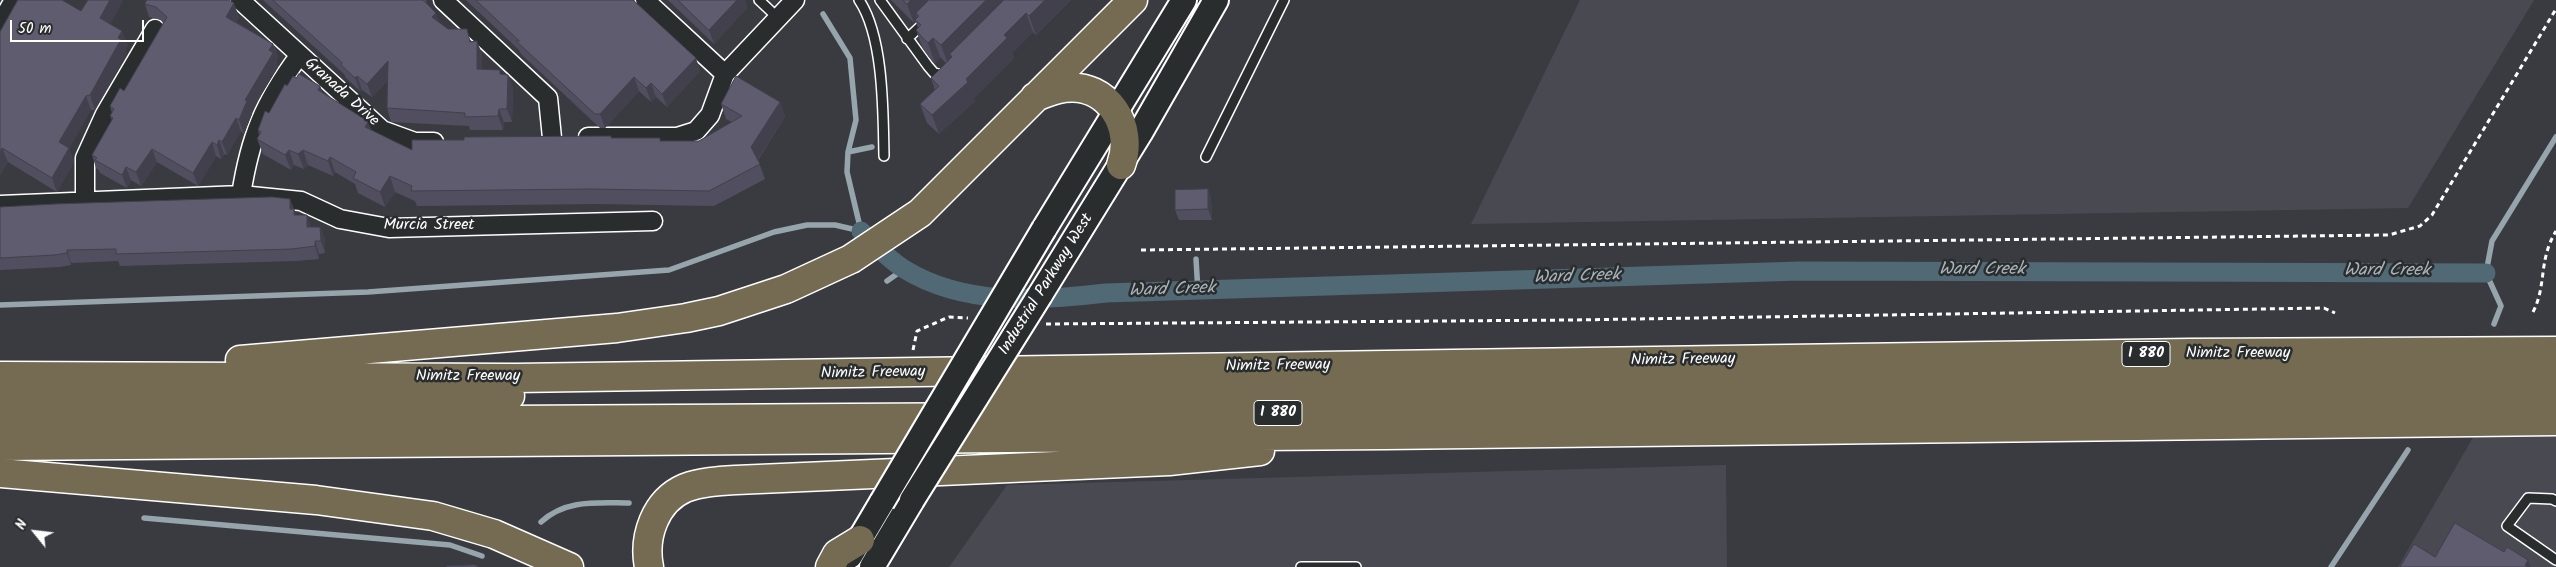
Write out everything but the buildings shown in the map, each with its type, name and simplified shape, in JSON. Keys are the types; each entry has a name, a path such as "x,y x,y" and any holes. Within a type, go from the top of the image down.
{"highway":[{"path":"67,375 617,328 719,311 786,289 851,259 920,213 1133,0"},
{"path":"1035,96 1065,88 1094,92 1108,100 1123,127 1125,154 1121,165"},
{"name":"Nimitz Freeway","path":"0,376 516,378 2169,354 2556,351"},
{"name":"I 880","path":"0,401 2556,375"},
{"name":"I 880","path":"0,427 344,421 1009,417 2556,401"},
{"name":"I 880","path":"0,446 1385,435 2556,421"},
{"path":"649,567 648,539 661,508 672,496 685,488 700,484 745,480 1169,461 1385,435"},
{"path":"0,473 316,500 433,516 494,534 569,567"},
{"path":"830,567 837,554 860,540"}],"main road":[{"name":"Industrial Parkway West","path":"844,567 1044,229 1184,0"},
{"name":"Industrial Parkway West","path":"872,567 912,500 1083,229 1216,0"}],"street":[{"path":"0,24 14,0"},
{"name":"Granada Drive","path":"240,0 382,130 415,142 454,141"},
{"path":"443,0 548,98 552,138"},
{"path":"645,0 725,74"},
{"path":"532,138 677,137 696,131 710,114 725,74 795,0"},
{"path":"85,202 85,158 105,114 155,30"},
{"path":"241,195 247,159 259,118 281,80 299,56"},
{"name":"Murcia Street","path":"0,205 241,195 301,201 340,219 389,228 652,221"}],"lane":[{"path":"758,0 778,18"},
{"path":"858,0 868,19 875,46 883,98 884,156"},
{"path":"880,0 934,73 943,75 952,69"},
{"path":"1206,157 1284,0"},
{"path":"907,39 934,13"},
{"path":"2556,501 2552,499 2528,498 2507,526 2556,560"},
{"path":"1301,567 1356,567"}],"path":[{"path":"1141,250 2390,235 2420,226 2432,215 2556,9"},
{"path":"2533,312 2540,300 2543,262 2556,231"},
{"path":"1036,323 1563,321 2324,308 2335,313"},
{"path":"910,373 917,331 949,317 978,319"}],"shaded area":[{"path":"1580,0 2534,0 2408,208 1471,224"},
{"path":"2556,421 2556,567 2398,567 2482,422"},
{"path":"1726,465 1727,567 949,567 1007,485"}],"waterway":[{"path":"0,305 368,292 669,270 774,232 807,225 835,225 861,231 847,172 848,152 856,120 850,58 823,14"},
{"path":"2494,324 2501,306 2486,273 2492,241 2556,137"},
{"path":"848,152 872,147"},
{"name":"Ward Creek","path":"861,231 898,265 927,281 977,295 1028,299 1106,293 1800,271 2486,273"},
{"path":"1196,259 1198,292"},
{"path":"887,281 904,269"},
{"name":"Ward Creek","path":"2331,567 2408,450"},
{"path":"541,522 561,509 571,506 594,503 629,503"},
{"path":"144,518 450,545 482,556"}]}
